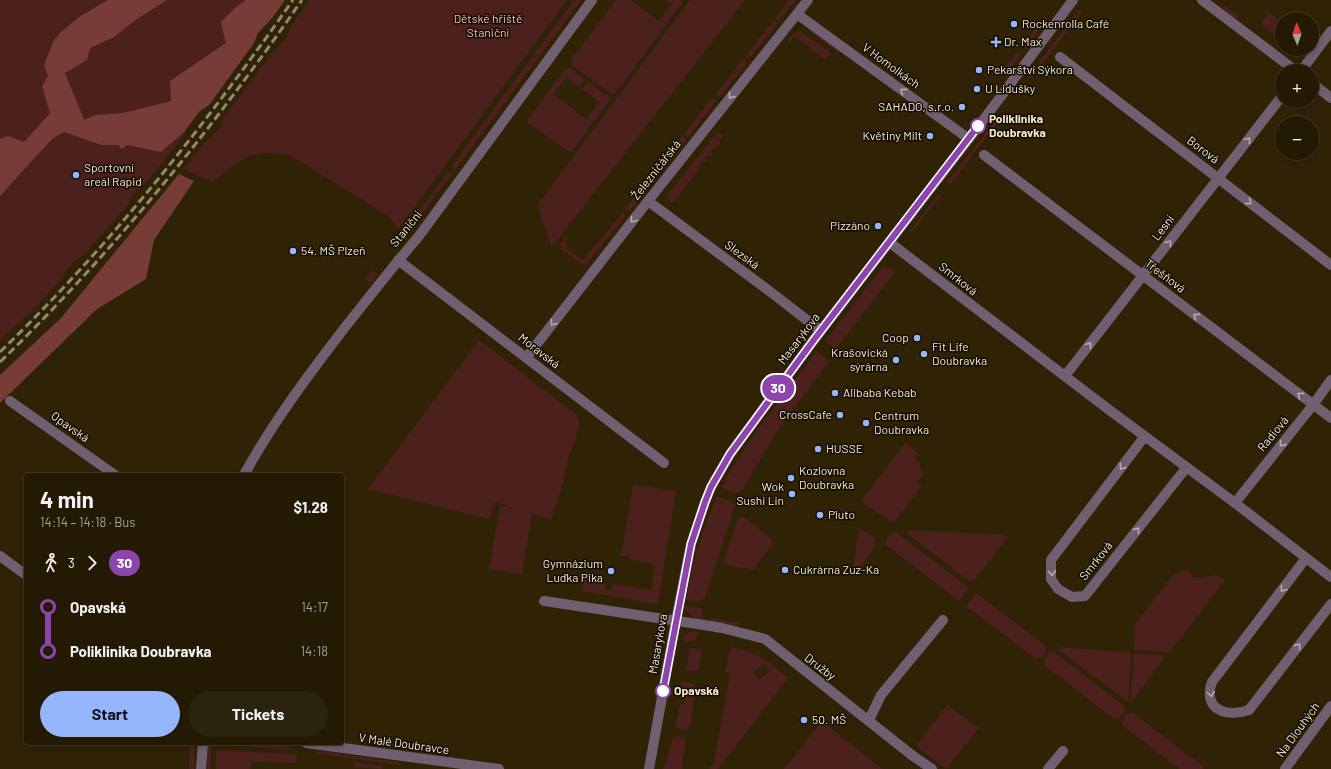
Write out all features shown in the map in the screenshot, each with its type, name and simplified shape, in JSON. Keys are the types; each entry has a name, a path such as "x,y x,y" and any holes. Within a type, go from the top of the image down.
{"street":[{"name":"Staniční","path":"245,473 276,422 321,359 398,260 419,236 592,0"},
{"name":"Železničářská","path":"526,358 648,201 808,0"},
{"name":"Masarykova","path":"649,769 691,544 711,487 730,454 821,331 969,139 1073,0"},
{"path":"1202,0 1287,64"},
{"name":"V Homolkách","path":"797,14 969,139"},
{"path":"1306,64 1331,31"},
{"name":"Borová","path":"1060,57 1331,265"},
{"path":"1319,89 1331,98"},
{"name":"Lesní","path":"1065,376 1144,276 1275,105"},
{"name":"Třešňová","path":"984,155 1331,418"},
{"name":"Slezská","path":"648,201 821,331"},
{"name":"Smrková","path":"889,242 1331,577"},
{"name":"Moravská","path":"398,260 664,463"},
{"name":"Radiová","path":"1235,503 1331,380"},
{"name":"Opavská","path":"10,401 112,473"},
{"name":"Smrková","path":"1145,436 1051,560 1051,579 1058,589 1072,597 1085,596 1186,468"},
{"path":"0,556 24,574"},
{"path":"1306,558 1212,682 1209,689 1210,697 1214,705 1220,710 1228,713 1240,713 1249,710 1331,604"},
{"path":"544,601 676,620"},
{"name":"Družby","path":"676,620 722,628 764,640 869,720 913,756 932,769"},
{"path":"869,720 881,696 943,620"},
{"name":"Na Dlouhých","path":"1285,769 1331,706"},
{"path":"201,769 202,745"},
{"name":"V Malé Doubravce","path":"321,745 499,769"},
{"path":"1048,769 1063,751"}],"green space":[{"name":"Sportovní areál Rapid","path":"0,0 285,0 273,17 258,33 254,43 209,105 200,111 184,131 186,133 146,183 135,193 127,206 82,257 75,260 61,280 31,312 0,340"},
{"name":"Dětské hřiště Staniční","path":"309,0 567,0 399,228 390,217 288,155 260,153 247,157 235,164 213,182 183,169 204,143 212,137 219,128 223,118 272,53 287,37 290,28"},
{"path":"574,0 581,0 455,170 453,164"},
{"path":"616,0 631,0 659,21 672,4 666,0 681,0 682,3 615,94 611,94 572,65 571,60"},
{"path":"690,0 745,0 554,244 551,245 538,208 538,204"},
{"path":"789,0 796,0 779,21 775,18"},
{"path":"1215,0 1239,16 1236,21"},
{"path":"1080,9 1082,12 1030,79 1028,77"},
{"path":"1269,13 1275,17 1275,35 1263,26 1262,22"},
{"path":"1044,16 1047,18 1026,49 1024,45"},
{"path":"772,22 776,22 776,26 749,59 745,57"},
{"path":"809,27 840,51 839,53 807,29"},
{"path":"800,31 832,54 824,59 795,36 789,43 787,41 795,33"},
{"path":"1017,52 1021,55 1006,74 1002,71"},
{"path":"742,60 746,61 746,64 720,97 715,95"},
{"path":"570,68 585,80 579,87 566,77 553,94 586,119 599,102 582,89 588,82 609,97 609,101 572,151 568,151 528,123 528,119 564,70"},
{"path":"711,99 716,99 715,103 689,136 684,134"},
{"path":"998,117 1000,119 950,185 947,182"},
{"path":"720,133 723,135 719,141 721,142 715,149 714,148 710,156 708,155 705,158 707,160 705,162 703,161 700,165 701,166 673,203 666,197 716,134"},
{"path":"682,136 686,138 686,141 659,174 655,171"},
{"path":"447,174 452,174 411,228 409,223"},
{"path":"652,174 656,174 656,178 630,211 625,209"},
{"path":"938,194 941,196 912,232 910,231"},
{"path":"623,212 625,217 586,265 583,265 561,249 560,244 565,237 567,238 566,248 583,260"},
{"path":"884,265 895,272 836,349 825,341"},
{"path":"372,270 378,274 371,283 365,279"},
{"path":"479,340 577,415 579,427 567,462 563,484 551,520 532,514 522,574 489,569 500,506 515,508 495,502 489,519 368,489"},
{"path":"817,351 828,360 828,363 779,428 742,490 735,493 721,487 731,469 754,435"},
{"path":"905,443 918,453 915,457 920,464 922,475 918,483 922,486 895,521 889,521 861,501"},
{"path":"633,485 676,491 658,604 582,591 584,579 605,583 605,590 612,591 613,584 651,590 655,564 621,556"},
{"path":"717,496 731,501 735,506 705,597 701,601 686,600 693,564 704,529"},
{"path":"744,517 772,539 772,545 753,570 727,565 724,561 738,519"},
{"path":"859,527 875,539 875,547 852,577"},
{"path":"907,530 1005,535 1007,538 974,581 969,581 907,533"},
{"path":"896,532 969,588 959,601 886,545 886,541 892,533"},
{"path":"1186,569 1193,577 1201,578 1216,575 1225,580 1170,652 1134,650 1135,624 1173,575"},
{"path":"976,593 1045,645 1046,651 1041,658 1035,658 966,606"},
{"path":"685,606 702,609 702,621 691,616"},
{"path":"712,618 738,623 738,627 709,622"},
{"path":"689,632 699,632 695,639 691,642 680,639"},
{"path":"731,646 762,657 788,678 718,769 710,769 714,763 730,673 725,672","holes":["764,664 770,671 759,680 753,673"]},
{"path":"1061,647 1131,653 1128,701 1059,650"},
{"path":"690,648 702,650 698,670 686,670"},
{"path":"1054,652 1124,706 1124,711 1119,718 1114,719 1044,665 1044,660 1049,653"},
{"path":"1134,653 1163,655 1164,659 1131,701"},
{"path":"683,681 694,684 696,688 690,726 686,730 677,728 676,726 680,704 684,704 685,696 681,695 681,682"},
{"path":"947,705 979,728 946,769 916,746"},
{"path":"1133,713 1203,766 1203,769 1180,769 1123,726 1122,720 1128,714"},
{"path":"822,721 882,769 784,769"},
{"path":"674,736 686,739 682,769 663,769"},
{"path":"190,745 195,745 194,769 189,769"},
{"path":"208,745 212,745 210,769 207,769"},
{"path":"247,745 248,747 216,746"},
{"path":"250,745 284,745 294,750 251,747"},
{"path":"216,750 297,754 296,763 251,761 250,769 216,769"},
{"path":"318,751 398,762 400,765 317,753"},
{"path":"354,762 381,766 383,769 353,767"}],"shaded area":[{"path":"108,0 167,0 137,19 114,37 90,48 87,60 65,73 84,120 96,115 123,113 171,101 170,81 226,43 221,22 235,8 246,0 285,0 273,17 258,33 254,43 209,105 200,111 184,132 161,152 127,145 121,149 119,145 101,145 64,132 52,139 0,196 0,139 8,136 24,142 50,113 42,86 48,76 44,65 54,40 79,17"},
{"path":"179,174 194,181 154,240 146,279 97,309 0,403 0,375 61,318"}],"railway":[{"path":"0,352 41,312 80,270 155,183 226,93 293,0"},
{"path":"0,362 82,278 160,188 233,96 302,0"}],"bus line":[{"name":"30","path":"663,691 691,544 711,487 730,454 813,341 978,126"}],"place":[{"name":"Rockenrolla Café","path":"1014,24"},
{"name":"Dr. Max","path":"996,42"},
{"name":"Pekarštví Sýkora","path":"979,70"},
{"name":"U Lidušky","path":"977,89"},
{"name":"SAHADO, s.r.o.","path":"962,107"},
{"name":"Poliklinika Doubravka","path":"978,126"},
{"name":"Květiny Milt","path":"930,136"},
{"name":"Sportovní areál Rapid","path":"76,175"},
{"name":"Pizzáno","path":"878,226"},
{"name":"54. MŠ Plzeň","path":"293,251"},
{"name":"Coop","path":"917,338"},
{"name":"Fit Life Doubravka","path":"924,354"},
{"name":"Krašovická sýrárna","path":"896,360"},
{"name":"Alibaba Kebab","path":"835,393"},
{"name":"CrossCafe","path":"840,415"},
{"name":"Centrum Doubravka","path":"866,423"},
{"name":"HUSSE","path":"818,449"},
{"name":"Kozlovna Doubravka","path":"791,478"},
{"name":"Wok Sushi Lin","path":"792,494"},
{"name":"Pluto","path":"820,515"},
{"name":"Cukrárna Zuz-Ka","path":"785,570"},
{"name":"Gymnázium Luďka Pika","path":"611,571"},
{"name":"Opavská","path":"663,691"},
{"name":"50. MŠ","path":"804,720"}]}
